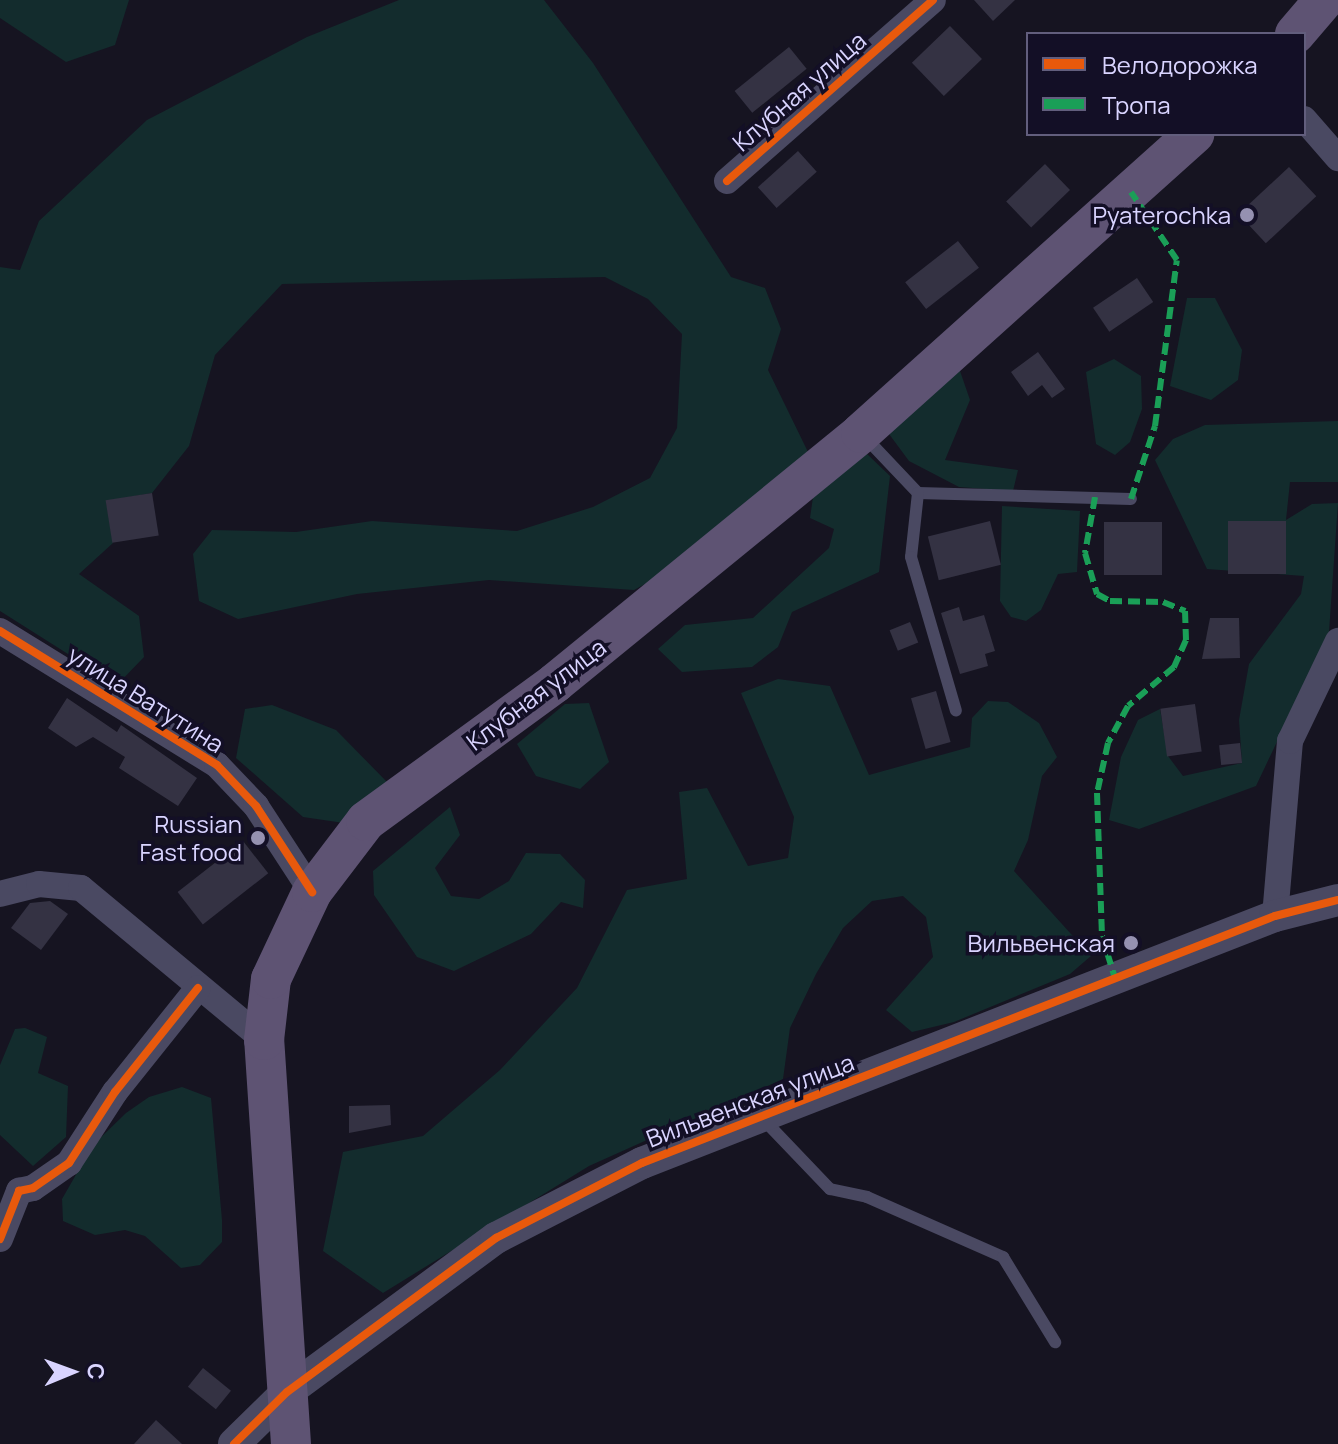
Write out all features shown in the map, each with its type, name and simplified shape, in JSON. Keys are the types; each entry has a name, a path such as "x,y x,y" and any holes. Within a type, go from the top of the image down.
{"main road":[{"path":"1297,32 1324,0"},
{"name":"Клубная улица","path":"291,1444 264,1040 271,979 312,892 366,821 555,683 861,433 1192,136"}],"street":[{"name":"Клубная улица","path":"727,181 933,0"},
{"path":"1306,121 1338,158"},
{"name":"улица Ватутина","path":"0,631 217,765 256,806 312,892"},
{"path":"1275,916 1290,741 1338,641"},
{"path":"0,894 39,884 81,888 264,1040"},
{"name":"Вильвенская улица","path":"234,1444 287,1392 496,1238 642,1163 1275,916 1338,900"},
{"path":"0,1239 19,1191 33,1188 69,1163 115,1092 198,988"}],"lane":[{"path":"861,433 918,493 1131,499"},
{"path":"918,493 911,557 956,711"},
{"path":"761,1117 830,1189 867,1197 1003,1257 1055,1342"}],"green space":[{"path":"0,0 129,0 115,45 66,62 0,18"},
{"path":"399,0 544,0 593,63 731,277 765,288 781,329 768,370 809,454 669,571 634,590 489,580 357,594 238,619 199,601 193,554 212,530 296,532 372,521 517,531 593,507 650,478 677,428 682,334 648,299 605,277 282,284 215,355 189,446 152,493 106,501 113,543 79,574 139,616 144,657 117,685 0,611 0,267 20,270 39,221 147,120 307,37"},
{"path":"1187,298 1215,298 1242,350 1238,380 1211,400 1170,386"},
{"path":"1114,359 1141,376 1142,409 1130,442 1115,455 1096,444 1086,372"},
{"path":"959,368 970,400 945,460 1018,470 1013,491 959,487 909,461 889,434"},
{"path":"1338,421 1338,482 1290,482 1286,520 1312,504 1338,503 1329,632 1256,786 1139,829 1109,820 1121,757 1138,720 1160,709 1168,756 1183,776 1242,763 1239,720 1249,664 1301,594 1304,576 1207,569 1155,460 1173,439 1205,425"},
{"path":"865,452 890,476 879,572 792,612 778,647 752,667 682,672 658,649 685,625 753,618 829,548 834,529 810,518 813,497"},
{"path":"1002,506 1080,511 1077,572 1058,574 1041,610 1026,621 1011,617 1000,601"},
{"path":"778,679 830,686 869,775 970,747 972,718 988,701 1008,702 1039,723 1057,757 1042,776 1028,840 1014,871 1091,956 1070,974 954,1022 912,1032 886,1010 933,957 926,917 903,896 872,901 843,928 816,974 790,1028 783,1079 589,1166 383,1293 323,1251 343,1152 423,1136 500,1070 577,988 627,890 687,879 679,792 707,788 748,866 788,858 794,817 741,693"},
{"path":"589,703 609,762 580,789 536,776 517,744 565,704"},
{"path":"272,705 336,730 389,784 344,823 303,817 236,758 245,709"},
{"path":"450,807 460,835 435,868 451,896 479,899 509,881 526,853 560,854 585,880 583,908 561,902 531,934 454,971 417,957 374,895 373,871"},
{"path":"25,1028 47,1037 38,1073 68,1086 66,1137 33,1166 0,1135 0,1065 15,1029"},
{"path":"182,1087 211,1098 222,1242 200,1265 181,1268 145,1236 125,1230 95,1235 63,1221 62,1199 93,1145 126,1113 149,1097"}],"building":[{"path":"974,0 1015,0 993,21"},
{"path":"950,26 982,59 944,96 912,63"},
{"path":"789,47 807,69 752,113 735,91"},
{"path":"798,151 817,172 777,208 758,187"},
{"path":"1045,164 1070,190 1031,227 1006,202"},
{"path":"1289,167 1316,196 1266,243 1239,214"},
{"path":"958,241 979,268 926,309 905,282"},
{"path":"1137,278 1153,302 1109,332 1093,308"},
{"path":"1038,352 1065,389 1052,398 1042,385 1028,396 1011,372"},
{"path":"152,493 159,535 112,543 106,500"},
{"path":"990,521 1001,565 939,580 928,536"},
{"path":"1228,521 1286,521 1286,574 1228,574"},
{"path":"1104,522 1162,522 1162,575 1104,575"},
{"path":"959,607 963,621 984,615 995,651 985,654 988,666 960,674 941,613"},
{"path":"1210,618 1239,618 1240,658 1202,659"},
{"path":"910,622 918,642 898,651 890,630"},
{"path":"936,691 951,742 926,749 911,698"},
{"path":"67,698 117,732 121,725 197,778 178,806 119,768 125,757 93,737 76,747 48,728"},
{"path":"1195,704 1202,752 1167,756 1160,709"},
{"path":"1240,743 1242,763 1221,765 1219,745"},
{"path":"243,841 268,873 203,924 178,892"},
{"path":"50,901 68,914 41,950 11,928 30,903"},
{"path":"390,1105 391,1125 349,1133 349,1106"},
{"path":"203,1368 231,1391 216,1409 188,1387"},
{"path":"156,1420 182,1444 134,1444"}],"marked path":[{"path":"1131,192 1177,260 1155,426 1131,499"},
{"path":"1095,497 1085,553 1097,594 1110,601 1163,602 1185,611 1186,640 1174,667 1128,706 1108,743 1097,793 1102,936 1115,978"}],"cycle path":[{"path":"727,181 933,0"},
{"path":"0,631 217,765 256,806 312,892"},
{"path":"234,1444 287,1392 496,1238 642,1163 1275,916 1338,900"},
{"path":"0,1239 19,1191 33,1188 69,1163 115,1092 198,988"}],"place":[{"name":"Pyaterochka","path":"1247,215"},
{"name":"Russian Fast food","path":"258,838"},
{"name":"Вильвенская","path":"1131,943"}]}
